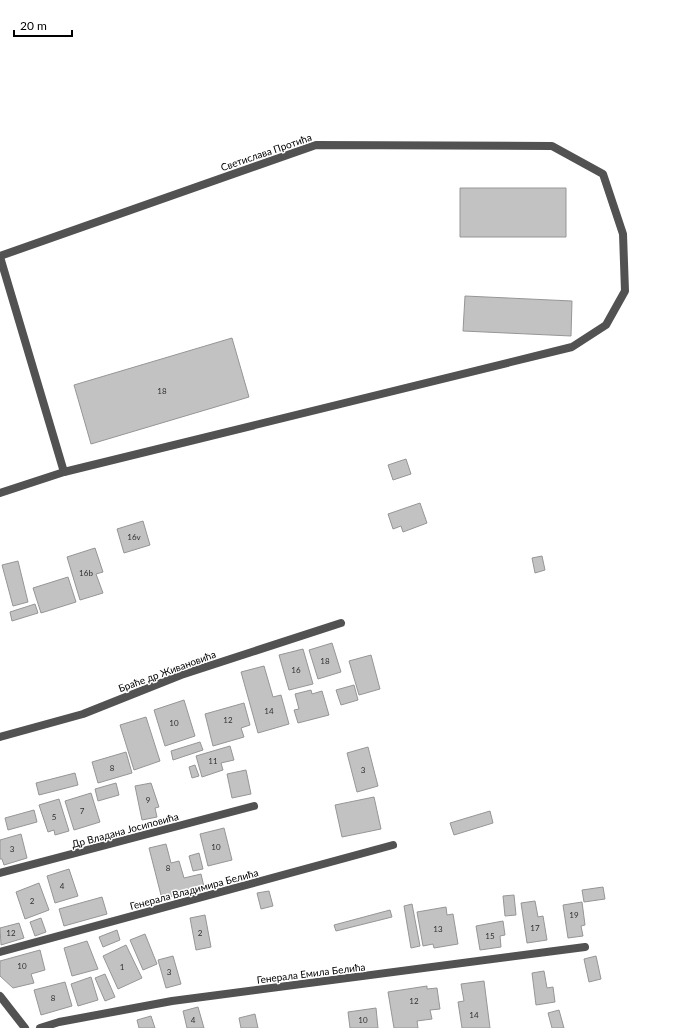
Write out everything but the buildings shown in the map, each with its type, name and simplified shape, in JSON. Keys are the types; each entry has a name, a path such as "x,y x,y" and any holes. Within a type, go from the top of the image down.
{"street":[{"name":"Светислава Протића","path":"0,256 316,144 552,146 603,174 623,234 624,291 606,326 572,347 64,472"},
{"path":"0,256 64,472 0,493"},
{"name":"Браће др Живановића","path":"0,737 83,714 181,675 341,623"},
{"name":"Др Владана Јосиповића","path":"0,873 254,806"},
{"name":"Генерала Владимира Белића","path":"0,952 393,845"},
{"name":"Генерала Емила Белића","path":"40,1028 59,1022 172,1001 585,947"},
{"path":"0,996 25,1028"}]}
